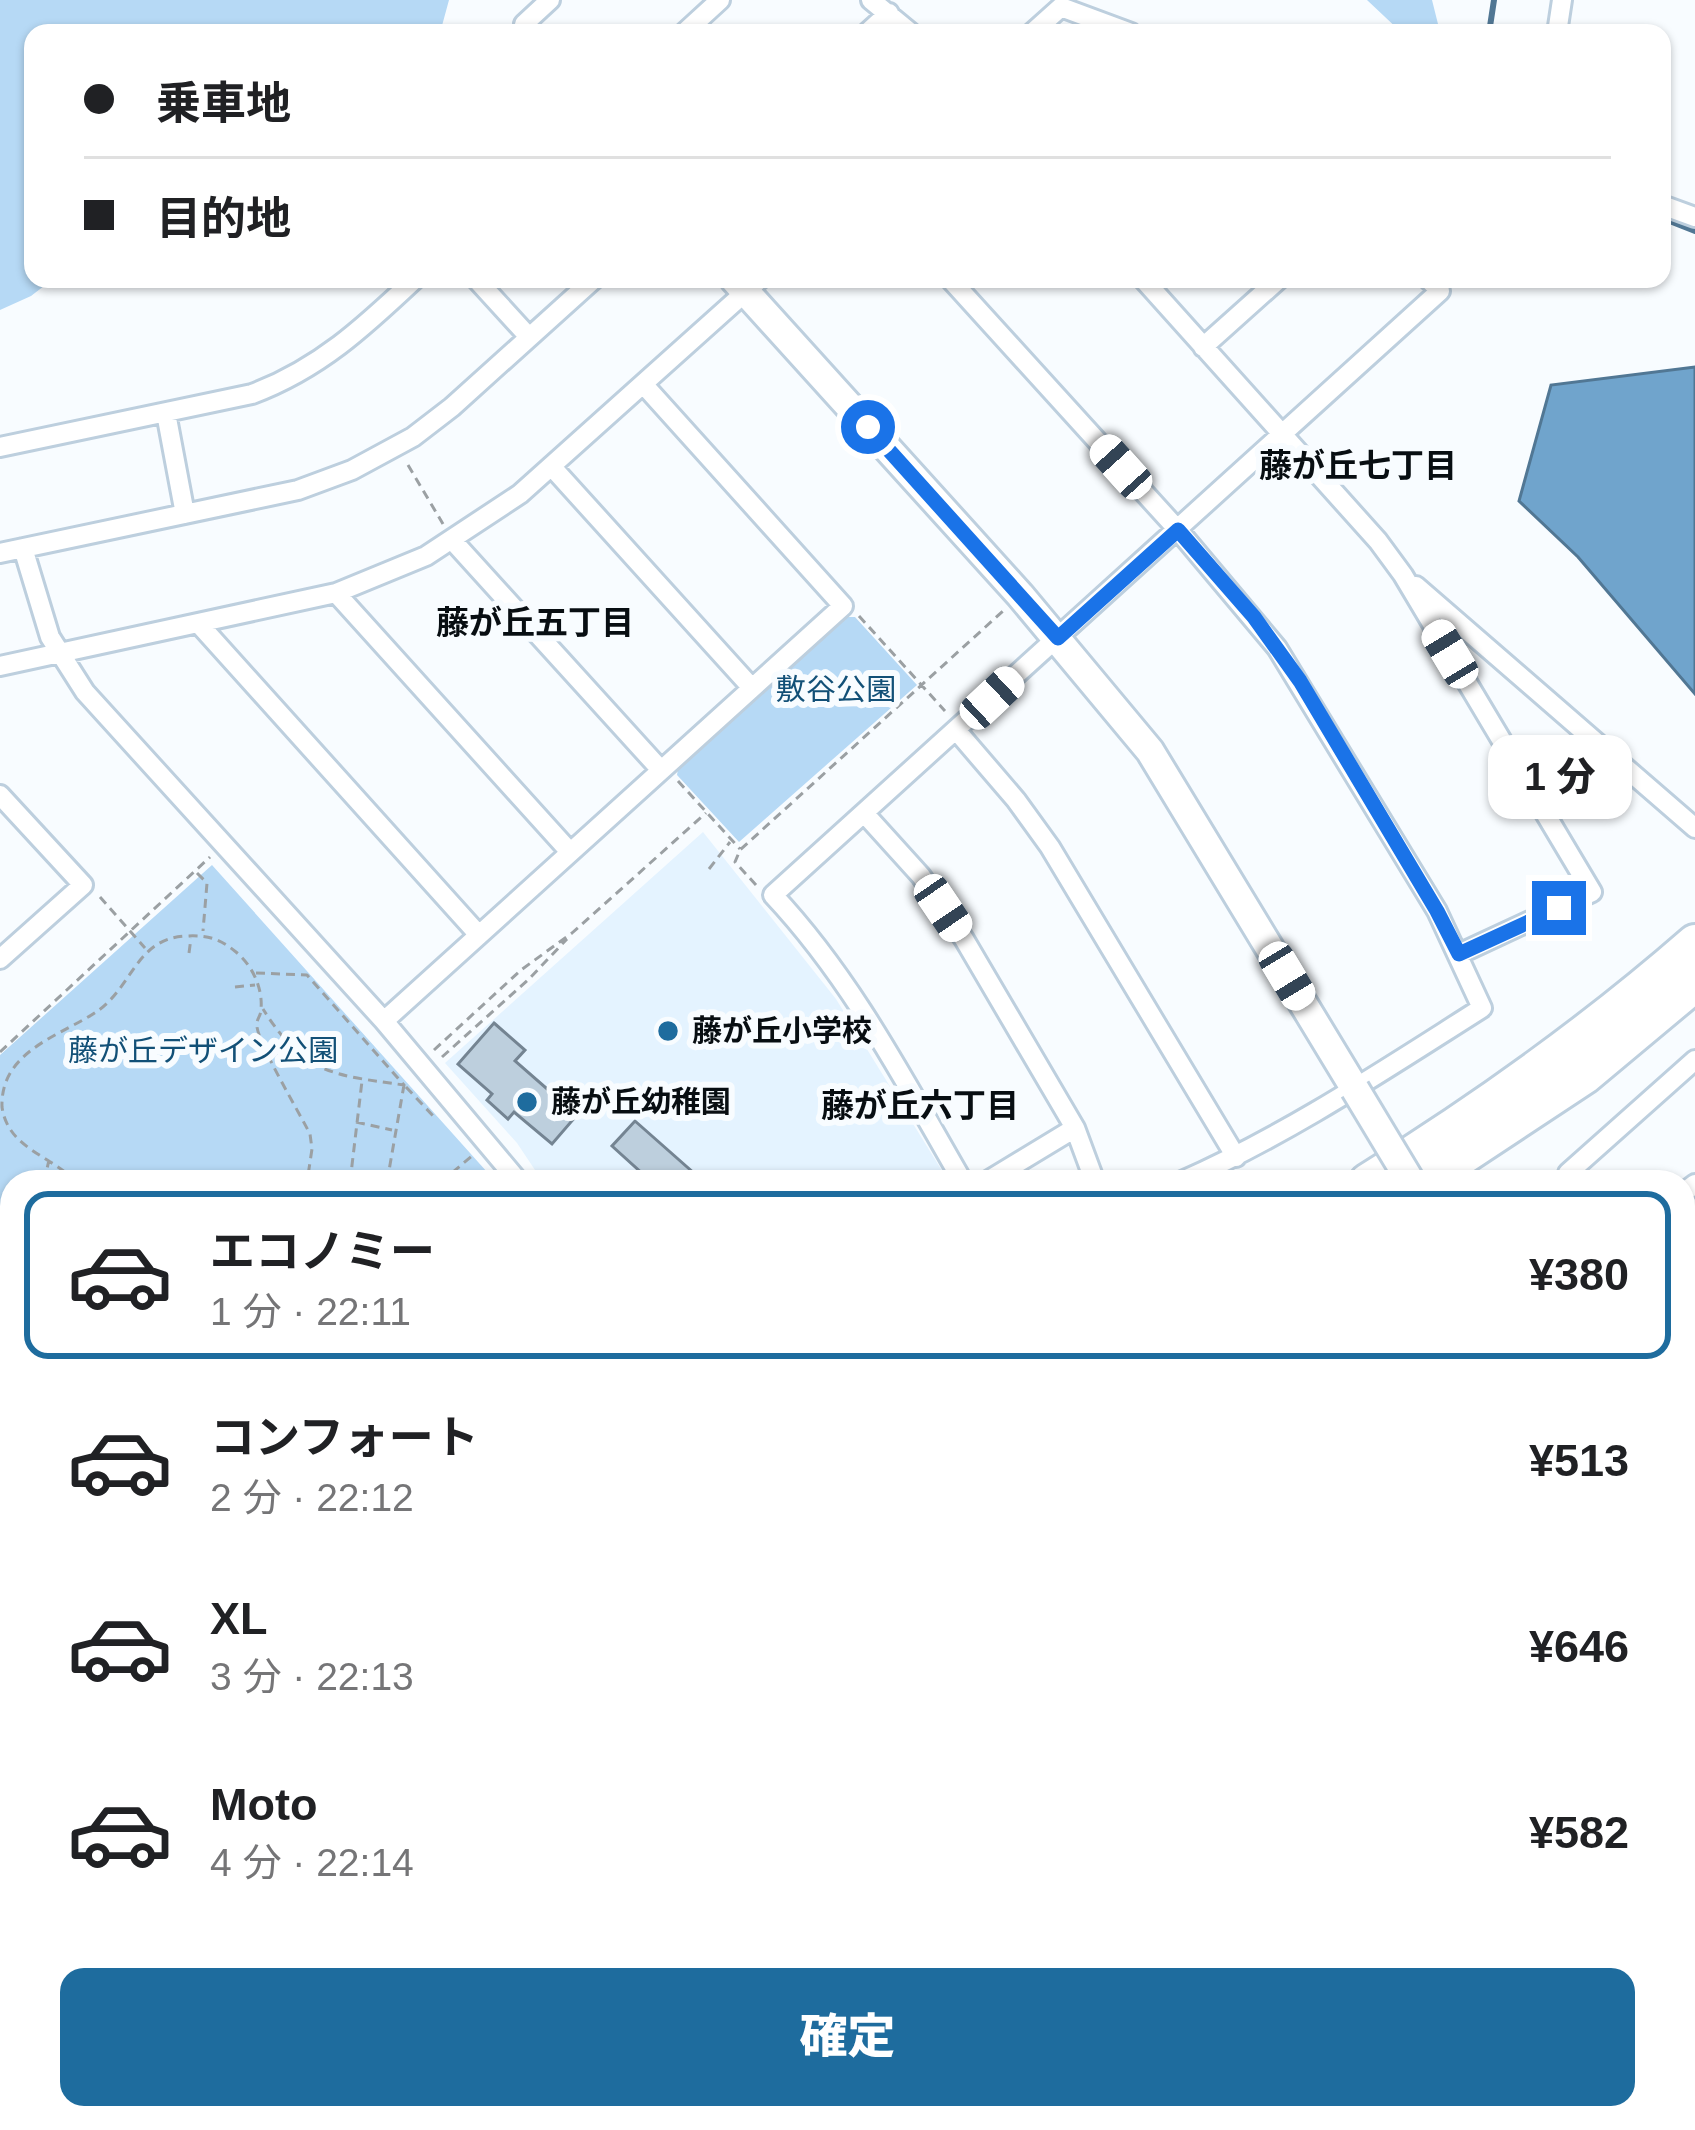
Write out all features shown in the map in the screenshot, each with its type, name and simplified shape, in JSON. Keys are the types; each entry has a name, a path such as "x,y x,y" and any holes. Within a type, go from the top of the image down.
{"highway":[{"path":"1387,1170 1568,1049 1695,944"},
{"path":"1442,1170 1585,1075 1695,983"}],"street":[{"path":"524,24 550,0"},
{"path":"694,24 720,0"},
{"path":"871,0 901,24"},
{"path":"1042,24 1061,7 1107,24"},
{"path":"877,24 889,13"},
{"path":"0,448 252,394 311,367 347,343 405,288"},
{"path":"484,288 529,337"},
{"path":"0,553 298,490 352,470 413,437 584,288"},
{"path":"0,666 336,593 454,541 520,494 644,386 741,288"},
{"path":"750,288 1058,638 1150,751 1405,1170"},
{"path":"958,288 1254,617 1300,681 1437,911 1482,1008 1355,1089 1207,1170"},
{"path":"1151,288 1378,541 1403,575 1592,892 1459,954"},
{"path":"1203,347 1269,288"},
{"path":"956,1170 841,975 773,895 1440,291 1437,288"},
{"path":"384,1021 843,606 644,386"},
{"path":"166,413 185,514"},
{"path":"552,467 752,688"},
{"path":"454,541 662,768"},
{"path":"23,548 43,620 59,654 98,709 384,1021 509,1170"},
{"path":"1403,575 1695,828"},
{"path":"336,593 570,852"},
{"path":"199,624 478,934"},
{"path":"958,729 1050,848 1236,1157"},
{"path":"0,795 83,885 0,959"},
{"path":"864,813 921,876 964,939 1075,1128 1091,1170"},
{"path":"1571,1170 1695,1060"},
{"path":"1006,1170 1075,1128"}],"path":[{"path":"404,458 454,541"},
{"path":"843,606 857,614 958,729"},
{"path":"773,895 759,888 735,862 740,850 1006,608"},
{"path":"662,768 740,850"},
{"path":"442,1057 706,813"},
{"path":"709,868 731,841"},
{"path":"0,1052 212,856"},
{"path":"195,871 207,884 202,933"},
{"path":"83,885 98,894 147,950"},
{"path":"61,1170 29,1151 6,1123 1,1086 30,1050 52,1033 97,1012 147,950 176,936 202,933 234,951 254,973 262,1007 295,1053 322,1069 404,1085"},
{"path":"429,1055 521,970 572,933"},
{"path":"189,953 191,936"},
{"path":"254,973 308,975 436,1119"},
{"path":"235,987 257,985"},
{"path":"262,1007 257,1027 310,1134 309,1170"},
{"path":"351,1170 362,1079"},
{"path":"389,1170 404,1085"},
{"path":"356,1122 394,1130"},
{"path":"455,1170 478,1151"},
{"path":"47,1170 49,1160"}],"shaded area":[{"path":"1695,367 1695,694 1578,557 1519,501 1551,385"},
{"name":"藤が丘小学校","path":"703,832 836,999 942,1170 535,1170 517,1143 445,1063"}],"green space":[{"path":"0,0 449,0 442,24 24,24 24,288 41,288 0,310"},
{"path":"1367,0 1432,0 1438,24 1392,24"},
{"name":"敷谷公園","path":"843,617 855,617 917,685 739,842 677,775 678,769"},
{"name":"藤が丘デザイン公園","path":"212,865 485,1170 0,1170 0,1055"}],"building":[{"path":"494,1023 525,1050 515,1061 577,1115 552,1144 514,1112 508,1119 487,1100 492,1094 458,1064"},
{"path":"635,1121 690,1170 638,1170 612,1146"}],"waterway":[{"path":"1490,24 1494,0"},
{"path":"1671,222 1695,231"}],"place":[{"name":"藤が丘小学校","path":"668,1031"},
{"name":"藤が丘幼稚園","path":"527,1102"}],"district":[{"name":"藤が丘七丁目","path":"1358,465"},
{"name":"藤が丘五丁目","path":"535,622"},
{"name":"藤が丘六丁目","path":"920,1105"}],"route":[{"path":"868,427 1058,638 1178,530 1254,617 1300,681 1459,954 1559,908"}]}
